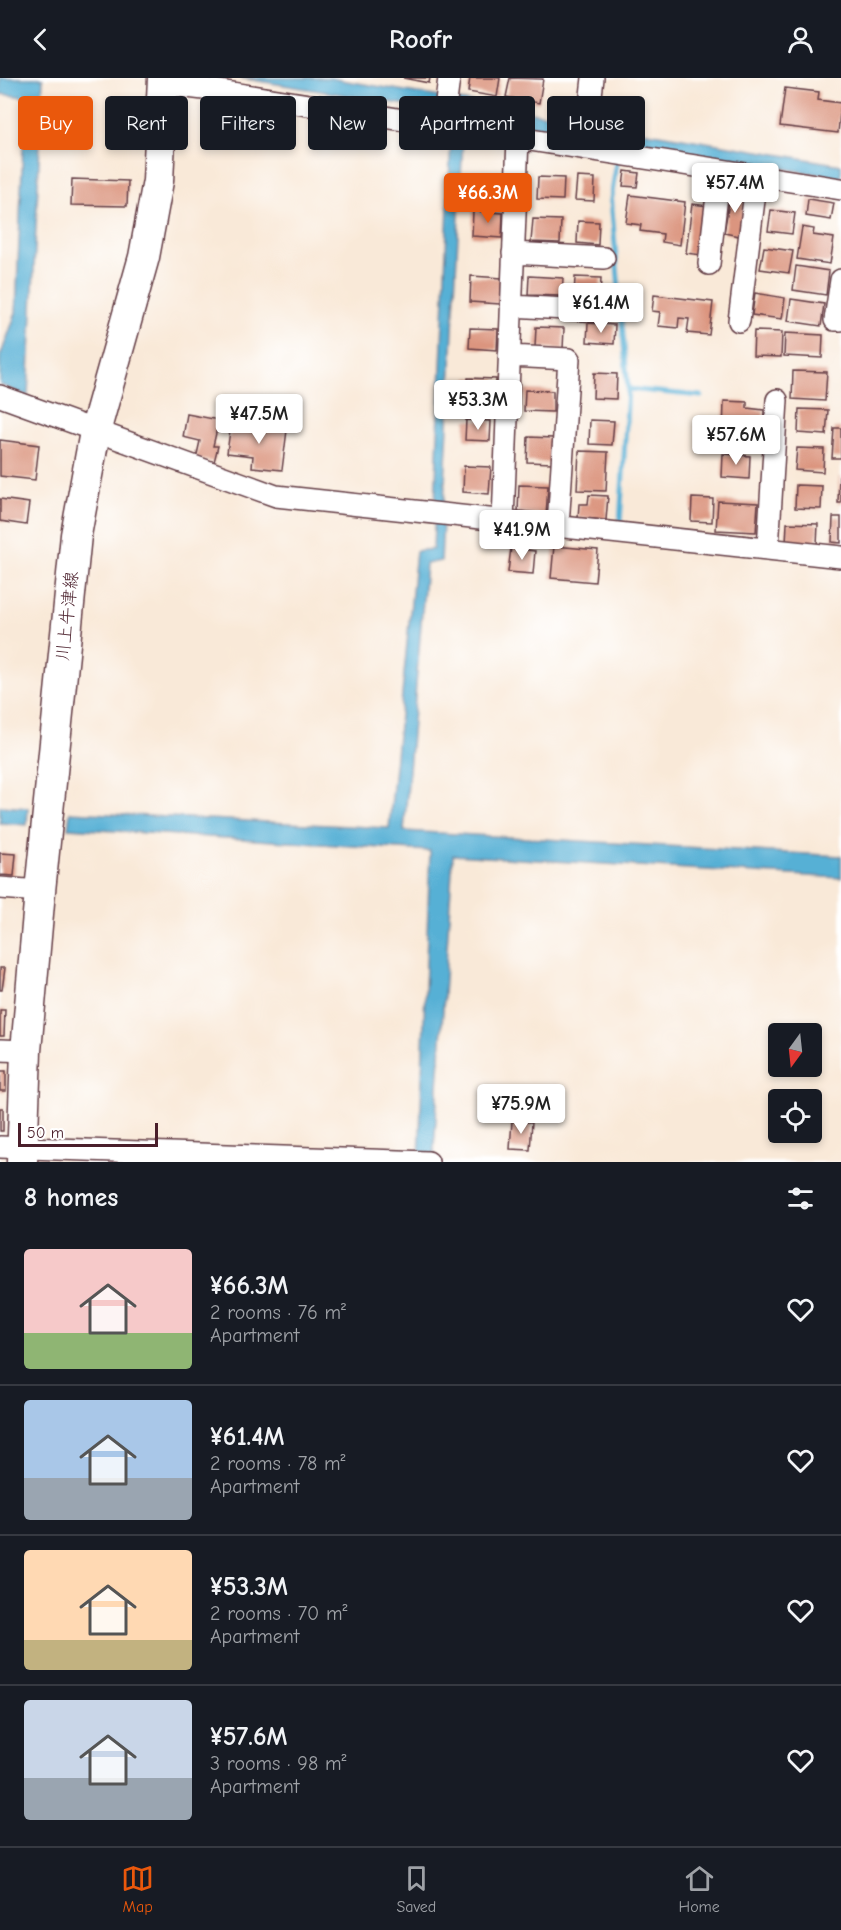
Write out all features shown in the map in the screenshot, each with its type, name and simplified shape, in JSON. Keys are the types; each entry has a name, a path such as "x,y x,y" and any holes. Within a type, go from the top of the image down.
{"main road":[{"name":"川上牛津線","path":"15,1152 13,1051 40,891 76,535 95,432 144,257 158,181 163,81"}],"street":[{"path":"591,96 593,78"},
{"path":"163,81 399,119"},
{"path":"503,521 517,150"},
{"path":"592,150 841,189"},
{"path":"709,264 720,170"},
{"path":"739,321 757,176"},
{"path":"513,253 604,258"},
{"path":"841,280 835,320 841,320"},
{"path":"511,306 602,310"},
{"path":"509,356 568,359 558,526"},
{"path":"0,396 276,496 841,556"},
{"path":"768,549 777,400"},
{"path":"0,888 40,891"},
{"path":"15,1152 428,1162"}],"water":[{"path":"0,78 43,78 42,96 0,94"},
{"path":"240,78 329,78 435,96 399,96 399,104 387,102 387,96 351,96"},
{"path":"535,113 547,115 547,129 535,127"},
{"path":"645,132 841,165 841,178 645,145"},
{"path":"23,150 40,150 28,396 0,385 0,357 16,313"},
{"path":"450,150 462,150 441,561 426,564 404,831 841,856 841,878 453,855 434,1150 437,1162 419,1162 430,851 68,828 70,812 389,828 416,551 433,549"},
{"path":"0,806 28,808 27,825 0,823"}],"building":[{"path":"403,78 430,78 429,83"},
{"path":"470,78 500,78 497,96 468,92"},
{"path":"510,78 543,79 539,103 535,102 535,96 506,96"},
{"path":"785,88 819,92 818,100 841,103 838,133 780,126"},
{"path":"625,171 639,173 637,187 623,186"},
{"path":"538,177 564,178 563,200 537,199"},
{"path":"577,177 595,178 594,201 575,200"},
{"path":"72,179 128,181 127,206 71,205"},
{"path":"731,191 746,194 739,236 724,233"},
{"path":"630,195 685,202 680,245 662,242 663,234 640,231 641,225 626,223"},
{"path":"808,199 834,203 831,220 806,216"},
{"path":"692,204 708,206 702,255 686,253"},
{"path":"771,210 795,213 792,234 768,231"},
{"path":"473,211 503,213 502,238 472,236"},
{"path":"533,219 561,220 560,243 531,242"},
{"path":"578,221 599,222 598,245 577,243"},
{"path":"802,227 814,229 813,235 834,238 830,264 797,259"},
{"path":"764,247 793,251 789,273 760,269"},
{"path":"796,266 829,271 826,295 793,290"},
{"path":"471,276 502,278 500,304 470,302"},
{"path":"529,276 563,278 562,296 528,295"},
{"path":"575,277 601,278 600,299 574,297"},
{"path":"755,293 785,298 782,319 752,315"},
{"path":"654,295 713,302 709,335 687,333 689,319 679,318 678,328 658,326 660,312 652,311"},
{"path":"791,299 824,304 821,326 788,321"},
{"path":"588,323 615,325 614,344 587,342"},
{"path":"536,327 564,328 563,349 535,347"},
{"path":"470,328 498,329 497,350 469,348"},
{"path":"754,331 782,332 781,357 753,356"},
{"path":"785,333 823,335 822,358 784,356"},
{"path":"793,371 827,372 825,401 792,399"},
{"path":"594,373 617,374 616,399 593,398"},
{"path":"468,378 496,379 495,400 467,398"},
{"path":"525,390 553,391 553,412 524,411"},
{"path":"724,401 747,402 747,408 764,410 763,437 723,435"},
{"path":"799,409 828,410 826,435 798,433"},
{"path":"187,414 219,420 213,446 218,446 214,462 196,459 200,441 183,437"},
{"path":"466,420 491,421 490,441 465,440"},
{"path":"590,420 614,421 612,445 589,444"},
{"path":"231,423 287,430 282,470 252,467 253,456 227,453"},
{"path":"834,428 841,428 841,458 832,458"},
{"path":"528,437 553,438 552,463 527,462"},
{"path":"0,440 39,445 35,480 0,476"},
{"path":"797,448 824,449 823,472 795,470"},
{"path":"579,451 608,452 606,491 577,490"},
{"path":"723,454 750,456 749,479 722,477"},
{"path":"464,466 491,467 489,494 463,492"},
{"path":"839,477 841,477 841,503 838,503"},
{"path":"519,485 548,486 546,515 518,513"},
{"path":"796,485 822,486 821,509 795,508"},
{"path":"589,495 608,496 606,520 578,518 579,504 588,504"},
{"path":"692,498 713,499 712,522 691,521"},
{"path":"0,499 29,503 26,525 0,521"},
{"path":"718,501 758,503 756,532 716,530"},
{"path":"833,517 841,517 841,543 832,542"},
{"path":"787,523 818,524 817,545 786,544"},
{"path":"554,546 598,550 595,582 551,578"},
{"path":"511,548 535,551 533,574 508,572"},
{"path":"0,853 16,854 14,876 0,875"},
{"path":"0,968 5,968 2,990 0,990"},
{"path":"0,1010 5,1010 4,1036 0,1036"},
{"path":"0,1071 6,1071 6,1091 0,1091"},
{"path":"0,1108 3,1108 3,1131 0,1131"},
{"path":"512,1121 532,1122 530,1150 510,1149"}],"waterway":[{"path":"617,159 611,200 628,389 620,524"},
{"path":"628,389 701,396"}]}
